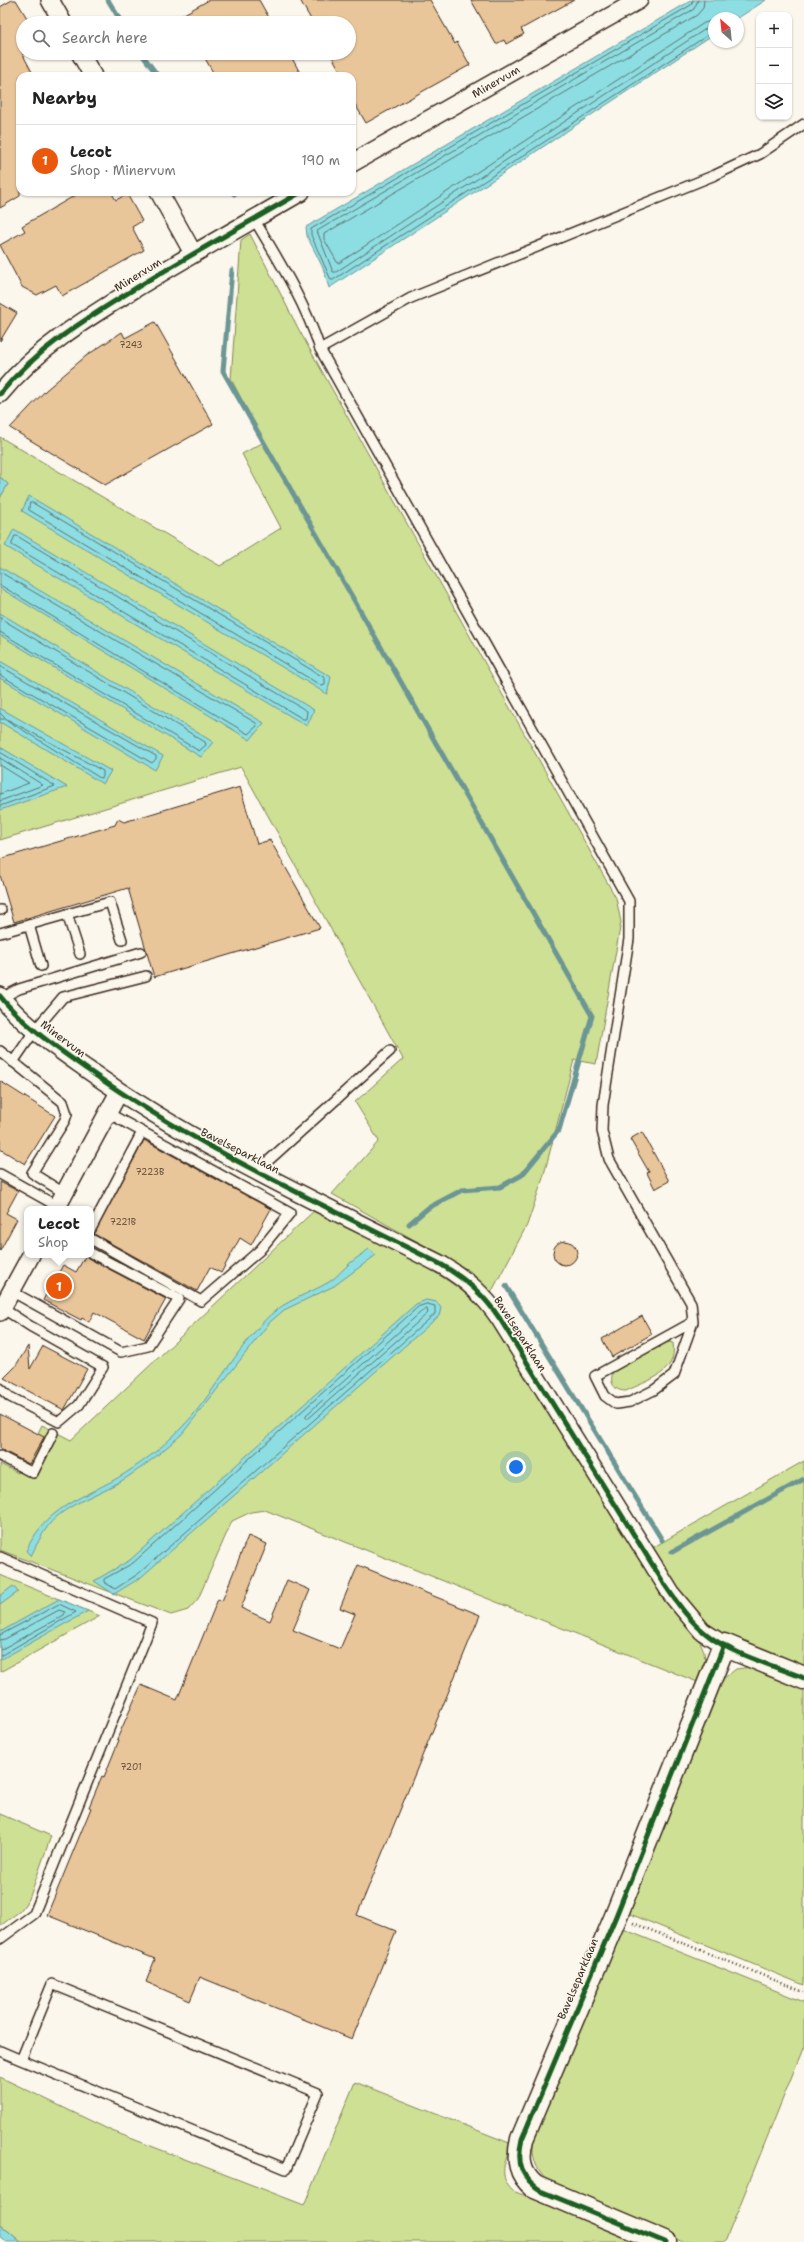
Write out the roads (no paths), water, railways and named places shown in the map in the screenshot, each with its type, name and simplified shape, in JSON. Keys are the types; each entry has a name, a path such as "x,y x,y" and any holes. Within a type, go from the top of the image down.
{"street":[{"path":"50,0 59,16"},
{"name":"Minervum","path":"356,161 639,0"},
{"path":"84,60 91,72"},
{"path":"161,196 193,253"},
{"name":"Minervum","path":"0,394 28,364 63,335 193,253 294,196"},
{"name":"Minervum","path":"0,997 35,1030 119,1092"},
{"path":"59,1203 119,1092"},
{"name":"Bavelseparklaan","path":"119,1092 196,1140 442,1265 478,1291 500,1319 672,1595 702,1631 724,1645 804,1678"},
{"path":"1,1310 29,1258"},
{"name":"Bavelseparklaan","path":"665,2242 543,2192 528,2182 520,2167 522,2140 616,1916 724,1645"}],"lane":[{"path":"320,349 411,298 715,175 760,154 804,124"},
{"path":"254,219 286,273 311,322 320,349 629,901 629,939 603,1105 602,1131 609,1159 691,1303 693,1322 674,1375 654,1390 630,1402 616,1404 605,1396 595,1376 693,1322"},
{"path":"0,933 110,902 122,940"},
{"path":"68,914 80,954"},
{"path":"28,925 41,966"},
{"path":"0,997 19,989 141,952"},
{"path":"13,1062 35,1030 63,997 146,976"},
{"path":"0,1051 63,1102 66,1109 65,1120 32,1173 59,1203"},
{"path":"257,1171 390,1051"},
{"path":"94,1242 201,1301 260,1250 290,1213 108,1113"},
{"path":"94,1223 142,1132"},
{"path":"0,1174 59,1203"},
{"path":"11,1291 121,1352 148,1346 179,1299 94,1255"},
{"path":"0,1388 10,1396 59,1422 79,1405 103,1366 1,1310"},
{"path":"0,1456 33,1473 53,1433"},
{"path":"0,1557 152,1623 34,1914 0,1939"},
{"path":"0,2052 286,2169 318,2093 52,1984 21,2060"}],"water":[{"path":"692,0 766,0 744,14 744,12 708,12 708,38 329,288 323,268 307,236 306,227"},
{"path":"0,477 8,484 0,498"},
{"path":"29,496 331,677 327,694 22,511"},
{"path":"14,529 314,710 307,726 5,546"},
{"path":"0,567 264,723 250,740 0,588"},
{"path":"0,613 213,742 201,757 0,635"},
{"path":"0,661 163,756 155,770 0,678"},
{"path":"0,708 111,771 103,784 0,722"},
{"path":"0,747 67,787 0,810"},
{"path":"369,1249 376,1255 334,1286 284,1310 270,1322 176,1440 129,1476 64,1511 48,1526 31,1556 26,1551 36,1534 59,1510 73,1501 118,1478 158,1450 173,1436 194,1414 247,1341 267,1318 281,1306 335,1278 350,1263"},
{"path":"426,1300 437,1302 441,1308 439,1316 140,1578 114,1594 94,1581 130,1560 416,1304"},
{"path":"13,1586 18,1592 0,1605 0,1596"},
{"path":"59,1599 88,1611 0,1660 0,1632"},
{"path":"0,2224 21,2242 7,2242 0,2237"}],"waterway":[{"path":"108,0 118,16"},
{"path":"146,60 155,72"},
{"path":"232,270 223,371 592,1016 559,1130 522,1175 500,1187 462,1190 428,1208 409,1224"},
{"path":"506,1286 662,1540"},
{"path":"672,1552 804,1479"}],"place":[{"name":"Lecot","path":"59,1286"}]}
